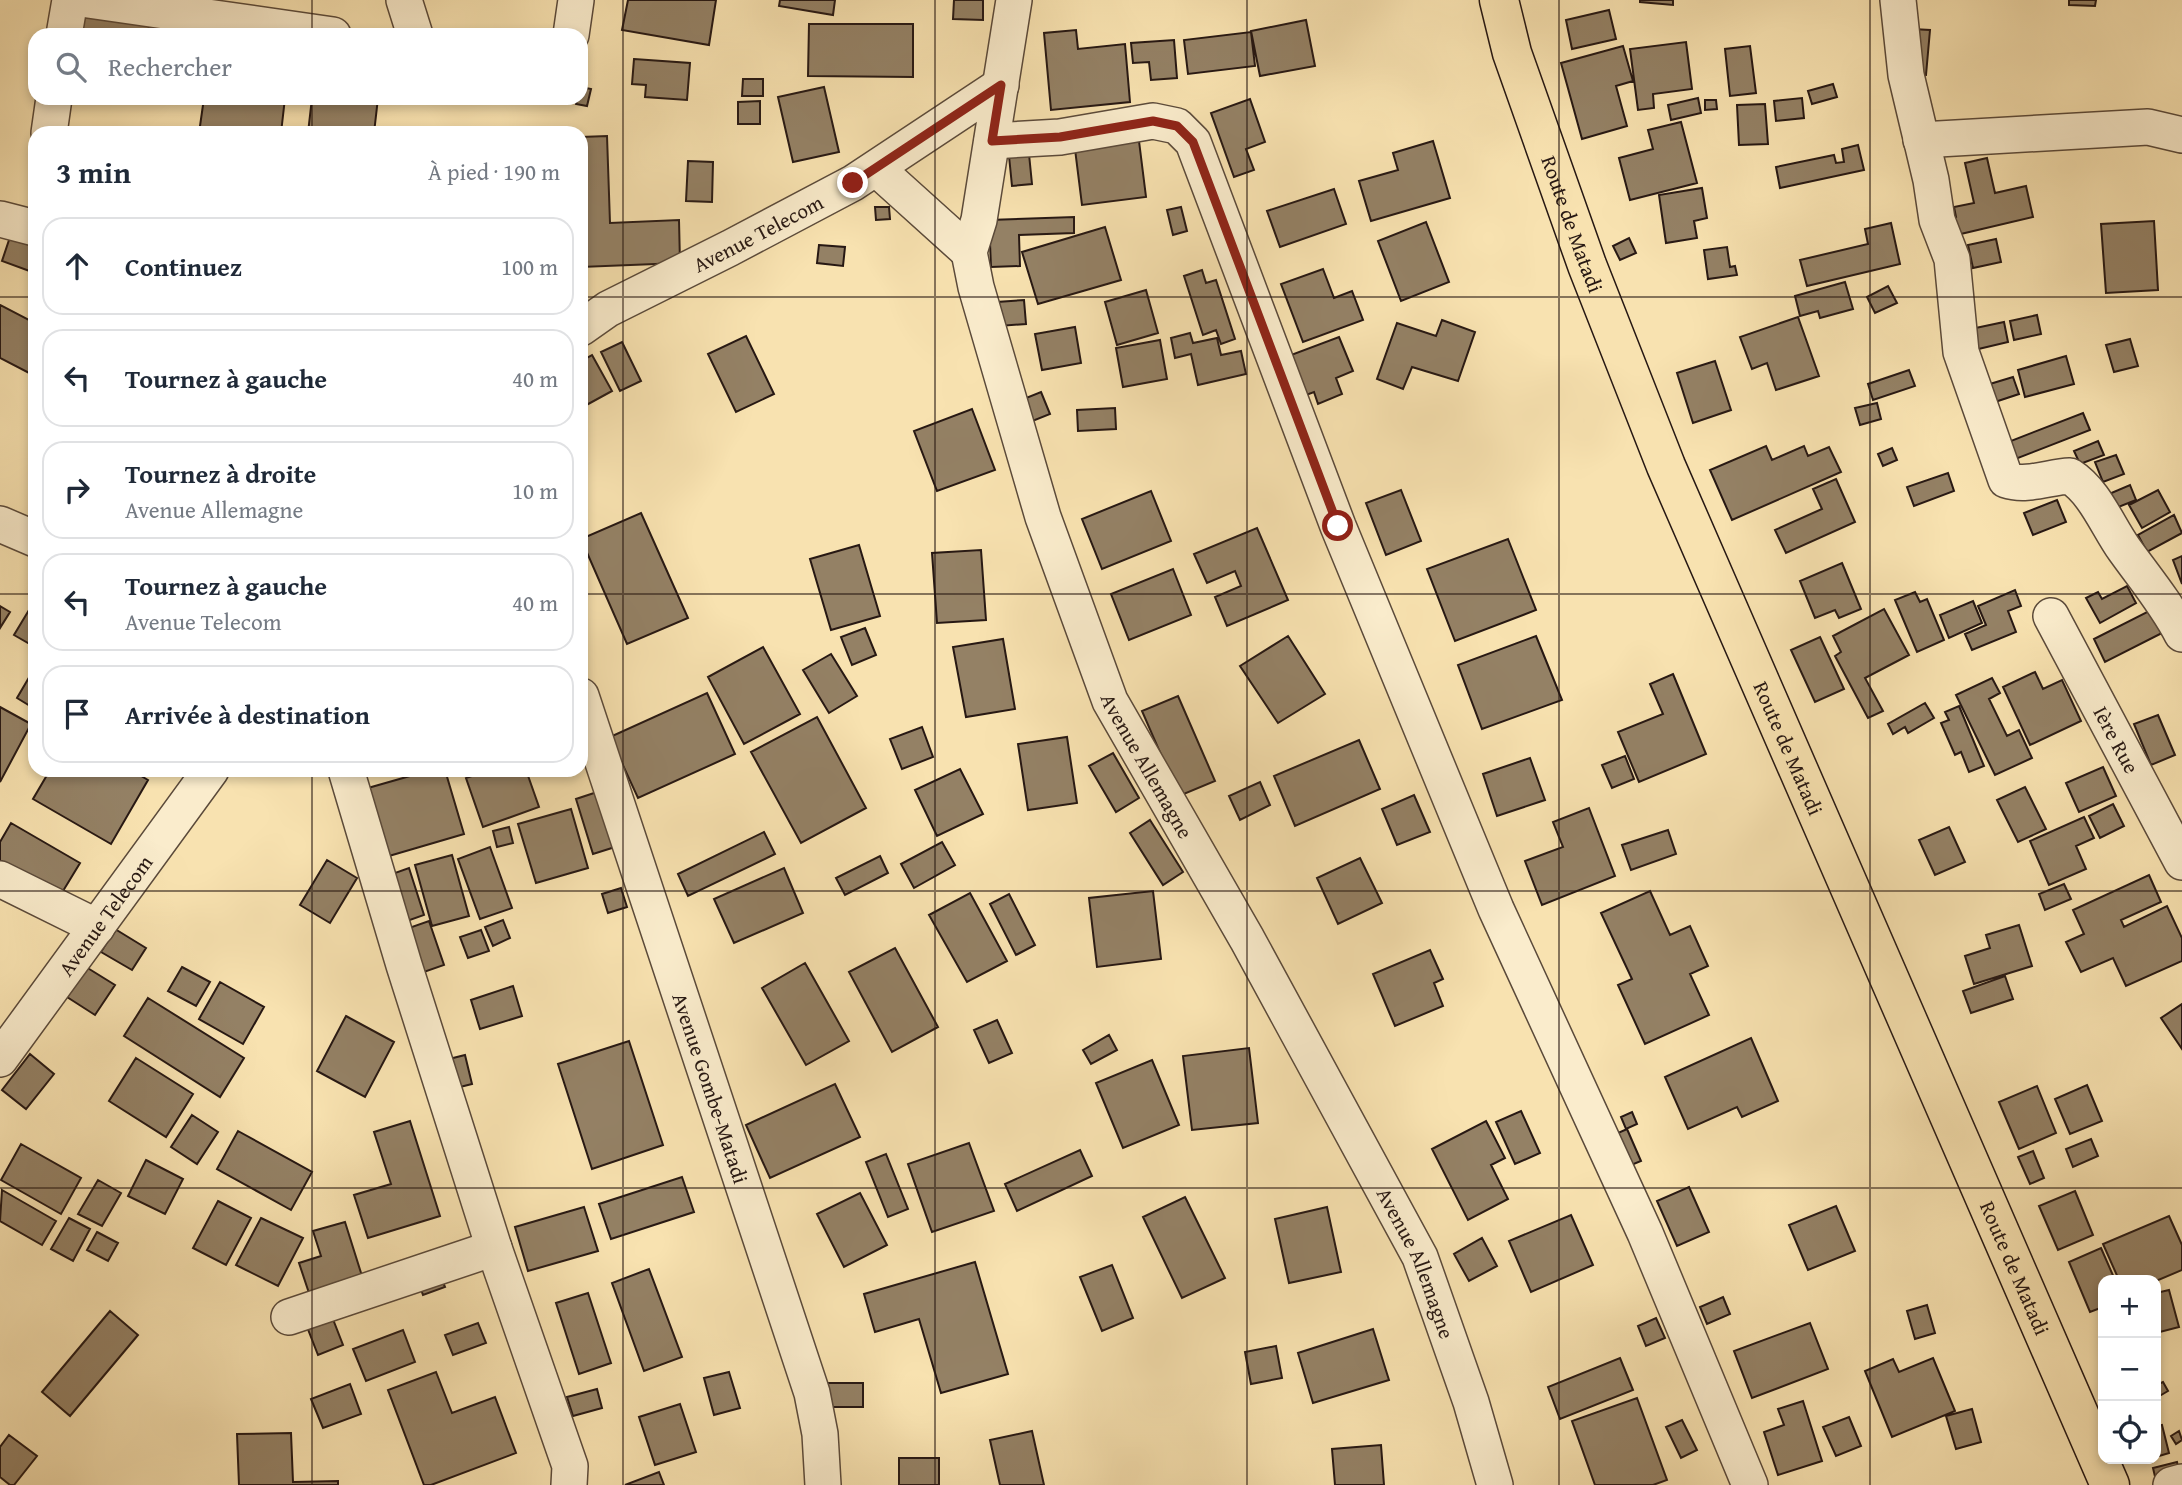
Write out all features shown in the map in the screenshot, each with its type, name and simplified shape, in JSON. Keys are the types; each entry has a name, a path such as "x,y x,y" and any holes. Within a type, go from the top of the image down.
{"highway":[{"name":"Route de Matadi","path":"1499,0 1513,53 1587,265 1666,466 2110,1485"}],"street":[{"path":"65,28 69,0"},
{"path":"88,0 284,28"},
{"path":"404,0 413,28"},
{"path":"572,28 576,0"},
{"name":"Avenue Allemagne","path":"1014,0 979,220 968,252 975,287 1043,517 1110,701 1247,939 1420,1257 1471,1402 1495,1485"},
{"path":"1898,0 1906,75 1931,180 1937,220 1952,259 1961,352 2006,480 2015,484 2070,476 2081,484 2123,548 2170,610 2182,634"},
{"name":"Avenue Telecom","path":"588,323 608,309 730,248 877,169 1001,85"},
{"path":"50,126 53,105"},
{"path":"992,141 1060,137 1153,121 1177,126 1193,142 1338,526 1480,871 1645,1233 1750,1485"},
{"path":"1921,140 2148,127 2182,135"},
{"path":"877,169 968,252"},
{"path":"0,219 28,225"},
{"path":"0,524 28,536"},
{"name":"Ière Rue","path":"2051,616 2182,862"},
{"name":"Avenue Gombe-Matadi","path":"588,717 812,1393 820,1434 823,1485"},
{"name":"Avenue Telecom","path":"0,1059 206,777"},
{"path":"348,777 494,1248 570,1466 569,1485"},
{"path":"0,879 97,927"},
{"path":"289,1317 494,1248"},
{"path":"2171,1485 2182,1482"}],"building":[{"path":"628,0 716,0 709,45 622,30"},
{"path":"780,0 835,0 833,15 779,6"},
{"path":"954,0 983,0 983,20 953,19"},
{"path":"1673,0 1673,5 1640,2"},
{"path":"2069,0 2096,0 2095,6 2069,5"},
{"path":"1609,10 1616,39 1572,49 1566,20"},
{"path":"78,16 149,25 149,28 77,28"},
{"path":"1306,20 1315,66 1260,76 1251,31"},
{"path":"809,24 913,24 913,77 808,76"},
{"path":"1912,29 1930,30 1926,75 1908,74"},
{"path":"1076,30 1078,49 1125,44 1130,102 1051,110 1044,33"},
{"path":"1251,32 1255,66 1188,74 1184,40"},
{"path":"1174,40 1177,78 1151,80 1149,62 1133,63 1131,43"},
{"path":"1686,42 1692,89 1653,94 1654,108 1638,110 1630,49"},
{"path":"1623,46 1633,81 1616,86 1627,126 1582,139 1561,63"},
{"path":"1750,46 1756,93 1730,96 1725,49"},
{"path":"634,59 690,63 687,100 645,97 646,85 632,84"},
{"path":"743,79 763,79 763,96 742,96"},
{"path":"1833,84 1837,97 1812,104 1808,91"},
{"path":"824,87 839,152 793,162 778,97"},
{"path":"1698,98 1701,113 1671,120 1668,105"},
{"path":"1802,98 1804,118 1776,121 1774,101"},
{"path":"1250,99 1265,142 1246,149 1254,170 1234,177 1211,113"},
{"path":"1705,100 1716,100 1717,109 1705,110"},
{"path":"760,101 760,124 738,124 738,102"},
{"path":"1765,104 1768,144 1739,145 1737,105"},
{"path":"203,105 284,105 282,126 200,126"},
{"path":"311,105 377,105 375,126 309,126"},
{"path":"1681,122 1697,183 1630,200 1619,158 1653,149 1648,130"},
{"path":"607,136 610,223 679,220 680,263 588,267 588,137"},
{"path":"1139,141 1146,197 1082,205 1075,149"},
{"path":"1433,141 1450,198 1371,221 1359,181 1398,170 1393,153"},
{"path":"1858,145 1864,170 1780,188 1776,167 1834,155 1836,163 1844,162 1842,149"},
{"path":"1029,154 1032,184 1012,186 1009,156"},
{"path":"1987,158 1995,193 2026,186 2033,217 1948,237 1944,219 1956,217 1954,207 1974,203 1965,163"},
{"path":"688,161 713,162 712,202 686,201"},
{"path":"1702,188 1707,218 1694,221 1697,238 1666,243 1659,195"},
{"path":"1334,189 1346,224 1280,247 1267,211"},
{"path":"875,207 889,207 890,219 876,220"},
{"path":"1181,207 1187,231 1173,235 1167,210"},
{"path":"1074,217 1074,233 1019,235 1020,266 991,267 989,220"},
{"path":"2154,221 2158,290 2106,293 2101,224"},
{"path":"1426,222 1449,282 1401,301 1378,241"},
{"path":"1891,223 1900,264 1807,286 1800,260 1868,244 1865,229"},
{"path":"1105,227 1121,280 1038,304 1022,252"},
{"path":"11,234 28,240 28,270 2,261"},
{"path":"1629,238 1636,253 1620,260 1613,246"},
{"path":"1996,239 2001,262 1973,268 1968,245"},
{"path":"819,245 845,247 843,266 817,263"},
{"path":"1727,247 1730,267 1735,266 1737,275 1708,279 1704,250"},
{"path":"1323,269 1334,298 1352,291 1363,320 1303,342 1281,284"},
{"path":"1202,270 1206,283 1216,280 1235,339 1221,344 1216,330 1203,335 1184,276"},
{"path":"1845,282 1853,309 1820,318 1818,311 1800,316 1795,296"},
{"path":"1888,286 1897,303 1875,313 1867,297"},
{"path":"1146,290 1158,333 1117,345 1105,302"},
{"path":"1024,300 1026,324 999,326 997,302"},
{"path":"0,305 28,319 28,372 0,358"},
{"path":"2037,315 2041,334 2014,340 2010,321"},
{"path":"1798,317 1819,376 1776,390 1767,363 1752,369 1740,337"},
{"path":"1442,320 1475,332 1458,381 1412,367 1403,389 1377,379 1397,323 1436,336"},
{"path":"2004,322 2008,342 1970,351 1966,330"},
{"path":"1075,327 1081,363 1042,370 1035,334"},
{"path":"1190,333 1193,343 1217,338 1221,355 1241,351 1246,374 1198,385 1191,354 1175,358 1171,338"},
{"path":"746,336 774,394 736,412 708,354"},
{"path":"1339,337 1353,371 1336,378 1342,394 1318,404 1314,392 1298,398 1283,358"},
{"path":"2130,339 2138,366 2114,372 2106,345"},
{"path":"1160,340 1167,379 1123,387 1116,348"},
{"path":"622,342 641,381 620,391 601,352"},
{"path":"592,355 612,391 588,404 588,357"},
{"path":"2066,356 2074,384 2025,397 2018,370"},
{"path":"1715,361 1731,410 1693,423 1677,373"},
{"path":"1909,370 1915,386 1873,400 1868,384"},
{"path":"2013,377 2019,394 1986,405 1980,387"},
{"path":"1041,392 1050,414 1025,424 1016,402"},
{"path":"1877,403 1881,419 1860,425 1855,408"},
{"path":"1115,408 1116,429 1078,431 1077,410"},
{"path":"972,409 995,470 937,491 914,431"},
{"path":"2083,413 2090,430 2005,463 1998,446"},
{"path":"2098,441 2104,455 2080,464 2074,451"},
{"path":"1766,446 1772,460 1804,446 1808,456 1829,447 1841,472 1732,520 1710,470"},
{"path":"1892,448 1897,460 1883,466 1878,454"},
{"path":"2116,455 2124,474 2103,482 2095,462"},
{"path":"1948,473 1954,491 1914,506 1907,487"},
{"path":"1836,479 1855,522 1786,553 1775,530 1822,509 1813,489"},
{"path":"2130,485 2136,500 2116,508 2109,494"},
{"path":"1401,490 1421,541 1386,555 1366,503"},
{"path":"2158,490 2170,512 2142,528 2129,505"},
{"path":"1151,491 1171,541 1102,569 1082,519"},
{"path":"2057,500 2066,522 2033,535 2024,513"},
{"path":"641,513 688,618 627,644 588,555 588,536"},
{"path":"2174,515 2182,533 2147,552 2138,535"},
{"path":"1257,528 1288,600 1227,626 1215,597 1241,586 1235,571 1207,583 1194,554"},
{"path":"1508,539 1536,610 1455,641 1427,569"},
{"path":"859,545 880,616 831,630 810,559"},
{"path":"981,550 986,620 937,623 932,553"},
{"path":"2182,556 2182,584 2173,560"},
{"path":"1842,563 1861,609 1839,618 1835,610 1815,618 1800,581"},
{"path":"1173,569 1191,615 1129,640 1111,594"},
{"path":"2127,586 2136,603 2100,623 2086,598 2098,592 2102,599"},
{"path":"2015,590 2021,606 2008,611 2016,632 1972,650 1965,634 1986,625 1978,606"},
{"path":"1915,592 1920,602 1927,599 1944,640 1917,652 1895,600"},
{"path":"1973,601 1982,623 1949,638 1940,615"},
{"path":"0,606 10,612 0,628"},
{"path":"1884,609 1909,655 1865,678 1883,711 1868,718 1835,656 1841,652 1833,636"},
{"path":"2153,609 2164,632 2105,662 2094,639"},
{"path":"28,612 28,643 14,635"},
{"path":"865,628 876,655 852,665 841,637"},
{"path":"1288,636 1325,694 1278,723 1240,666"},
{"path":"1536,636 1562,700 1482,729 1458,665"},
{"path":"1820,637 1844,689 1815,702 1791,650"},
{"path":"1003,639 1015,709 966,717 953,647"},
{"path":"763,647 800,714 744,744 708,677"},
{"path":"831,654 857,696 829,713 803,670"},
{"path":"2035,672 2043,689 2062,680 2081,721 2030,745 2003,687"},
{"path":"1673,674 1706,754 1639,782 1618,732 1663,714 1650,684"},
{"path":"1992,678 2000,693 1989,699 2007,736 2019,730 2032,758 1995,775 1956,695"},
{"path":"28,679 28,705 17,698"},
{"path":"707,693 735,754 638,798 610,737"},
{"path":"1178,696 1215,781 1179,796 1142,711"},
{"path":"1925,703 1934,718 1908,733 1905,727 1893,734 1888,724"},
{"path":"1959,706 1984,766 1969,772 1961,752 1955,755 1941,723 1949,720 1945,712"},
{"path":"0,707 28,722 28,730 0,782"},
{"path":"2158,715 2175,755 2151,765 2134,724"},
{"path":"817,717 866,808 801,843 751,752"},
{"path":"922,727 933,757 902,769 890,739"},
{"path":"1067,737 1077,803 1028,810 1018,744"},
{"path":"1359,740 1380,789 1295,826 1274,776"},
{"path":"1113,753 1139,798 1116,812 1089,766"},
{"path":"1625,756 1634,779 1612,788 1602,765"},
{"path":"1530,758 1545,800 1497,816 1483,774"},
{"path":"2103,767 2116,796 2079,812 2066,783"},
{"path":"960,769 983,814 937,836 915,790"},
{"path":"46,777 143,777 148,780 111,844 33,799"},
{"path":"406,777 447,777 464,834 389,856 368,788"},
{"path":"528,777 539,807 483,827 466,778"},
{"path":"1260,782 1270,805 1240,820 1229,796"},
{"path":"2025,787 2046,829 2018,842 1997,800"},
{"path":"597,792 615,847 593,854 576,799"},
{"path":"1414,795 1430,832 1397,845 1382,809"},
{"path":"2113,804 2124,826 2100,838 2089,816"},
{"path":"1589,808 1615,876 1542,905 1525,861 1563,847 1553,822"},
{"path":"571,809 588,868 536,883 518,824"},
{"path":"2084,817 2094,838 2076,846 2086,869 2049,885 2030,841"},
{"path":"1150,820 1183,872 1163,885 1130,833"},
{"path":"11,823 80,863 60,896 0,860 0,842"},
{"path":"509,827 513,843 497,847 493,831"},
{"path":"1949,827 1965,862 1935,875 1919,840"},
{"path":"1668,830 1676,854 1631,870 1622,845"},
{"path":"764,832 775,854 688,896 678,874"},
{"path":"942,842 955,865 914,888 901,864"},
{"path":"490,847 512,908 480,919 458,859"},
{"path":"452,855 469,916 432,926 415,865"},
{"path":"880,856 888,873 845,895 836,878"},
{"path":"1360,858 1382,903 1338,924 1317,878"},
{"path":"327,860 357,878 330,923 300,905"},
{"path":"409,868 424,915 407,921 392,874"},
{"path":"784,868 803,913 734,943 714,899"},
{"path":"2149,875 2161,902 2121,920 2124,927 2167,906 2182,938 2182,961 2126,986 2113,958 2081,972 2066,942 2084,934 2073,910"},
{"path":"2064,884 2071,899 2045,910 2039,894"},
{"path":"621,888 627,907 608,913 602,894"},
{"path":"1153,891 1161,959 1097,967 1089,898"},
{"path":"1650,891 1670,935 1690,926 1708,966 1690,974 1709,1015 1645,1044 1618,985 1632,979 1601,913"},
{"path":"970,893 1007,961 967,982 929,915"},
{"path":"1009,894 1035,945 1016,955 990,904"},
{"path":"503,920 510,938 493,946 485,927"},
{"path":"429,921 444,965 421,973 406,929"},
{"path":"2019,925 2032,966 1974,984 1965,956 1990,948 1986,935"},
{"path":"115,929 146,948 132,970 101,952"},
{"path":"481,930 489,951 468,958 460,937"},
{"path":"895,948 938,1027 892,1052 849,972"},
{"path":"1430,950 1443,979 1434,983 1443,1006 1395,1026 1373,974"},
{"path":"805,963 849,1041 806,1065 762,988"},
{"path":"86,967 115,985 95,1015 67,997"},
{"path":"182,967 210,982 196,1006 168,991"},
{"path":"2005,976 2013,999 1971,1013 1963,991"},
{"path":"220,982 264,1007 243,1044 199,1019"},
{"path":"513,986 522,1016 480,1029 471,1000"},
{"path":"148,998 244,1058 220,1097 124,1036"},
{"path":"2182,1004 2182,1049 2161,1018"},
{"path":"346,1016 394,1042 365,1097 317,1071"},
{"path":"997,1020 1012,1053 989,1063 974,1030"},
{"path":"1109,1035 1117,1050 1091,1064 1083,1050"},
{"path":"1751,1038 1778,1101 1742,1117 1737,1107 1688,1129 1665,1077"},
{"path":"629,1041 663,1145 592,1169 558,1064"},
{"path":"1249,1048 1258,1123 1192,1130 1183,1056"},
{"path":"30,1054 54,1074 26,1109 2,1090"},
{"path":"465,1055 472,1084 452,1089 445,1060"},
{"path":"136,1058 193,1094 166,1137 109,1101"},
{"path":"1152,1060 1179,1125 1123,1148 1096,1083"},
{"path":"835,1084 860,1137 770,1178 746,1125"},
{"path":"2087,1085 2102,1121 2070,1134 2055,1099"},
{"path":"2037,1086 2056,1133 2019,1149 1999,1102"},
{"path":"1521,1111 1540,1153 1515,1164 1496,1122"},
{"path":"1632,1112 1637,1124 1626,1129 1621,1117"},
{"path":"192,1115 218,1132 197,1164 171,1147"},
{"path":"410,1121 440,1216 368,1238 354,1195 391,1184 374,1132"},
{"path":"1486,1121 1505,1158 1491,1165 1508,1199 1468,1220 1432,1149"},
{"path":"1627,1129 1641,1161 1624,1168 1611,1136"},
{"path":"238,1131 312,1172 291,1210 217,1169"},
{"path":"2091,1139 2098,1156 2073,1167 2066,1149"},
{"path":"969,1143 994,1211 932,1232 908,1164"},
{"path":"21,1144 81,1178 61,1214 1,1180"},
{"path":"1080,1150 1092,1176 1017,1211 1005,1184"},
{"path":"2033,1151 2044,1178 2030,1184 2018,1157"},
{"path":"886,1154 908,1209 888,1217 866,1162"},
{"path":"146,1160 183,1179 165,1214 128,1196"},
{"path":"682,1177 694,1212 611,1239 599,1204"},
{"path":"98,1180 121,1193 102,1226 78,1214"},
{"path":"1689,1187 1709,1232 1677,1246 1657,1201"},
{"path":"2,1190 56,1221 42,1245 0,1221"},
{"path":"2075,1191 2093,1235 2058,1250 2039,1206"},
{"path":"860,1193 887,1245 844,1267 817,1214"},
{"path":"1185,1197 1225,1278 1182,1298 1143,1217"},
{"path":"218,1201 251,1218 226,1265 193,1248"},
{"path":"1836,1206 1855,1251 1808,1270 1789,1225"},
{"path":"584,1207 598,1251 528,1271 515,1227"},
{"path":"1327,1207 1341,1272 1289,1283 1275,1219"},
{"path":"1571,1215 1593,1265 1531,1292 1509,1241"},
{"path":"2169,1216 2182,1245 2182,1270 2161,1279 2161,1275 2117,1275 2103,1244"},
{"path":"69,1218 90,1229 73,1261 51,1249"},
{"path":"261,1218 303,1238 278,1286 236,1265"},
{"path":"345,1222 362,1276 309,1293 299,1263 321,1256 313,1231"},
{"path":"97,1232 118,1243 108,1261 87,1250"},
{"path":"1482,1238 1497,1266 1469,1281 1454,1254"},
{"path":"2101,1248 2113,1275 2098,1275 2098,1309 2090,1312 2069,1262"},
{"path":"975,1262 1008,1374 941,1393 919,1319 875,1332 864,1294"},
{"path":"1112,1265 1133,1318 1102,1331 1080,1277"},
{"path":"649,1269 682,1357 644,1371 612,1283"},
{"path":"439,1273 445,1287 423,1295 418,1281"},
{"path":"2169,1290 2179,1327 2161,1332 2161,1292"},
{"path":"588,1293 611,1363 579,1374 556,1303"},
{"path":"1723,1297 1730,1314 1707,1324 1700,1307"},
{"path":"1927,1305 1935,1333 1915,1339 1907,1311"},
{"path":"329,1309 343,1345 318,1355 304,1319"},
{"path":"110,1311 138,1335 70,1416 42,1392"},
{"path":"1656,1318 1665,1338 1646,1346 1638,1326"},
{"path":"478,1323 486,1343 453,1355 445,1335"},
{"path":"1810,1323 1828,1369 1752,1398 1734,1351"},
{"path":"1373,1329 1389,1380 1313,1403 1298,1353"},
{"path":"403,1330 415,1362 366,1381 353,1349"},
{"path":"1276,1346 1282,1378 1251,1384 1245,1352"},
{"path":"1620,1358 1633,1390 1560,1419 1548,1387"},
{"path":"1933,1358 1955,1411 1892,1437 1865,1371 1893,1359 1899,1372"},
{"path":"436,1372 452,1413 495,1397 516,1453 431,1485 424,1485 388,1390"},
{"path":"729,1372 740,1408 714,1415 704,1378"},
{"path":"827,1383 863,1383 863,1407 827,1407"},
{"path":"2161,1383 2168,1391 2161,1395"},
{"path":"350,1384 361,1414 323,1428 311,1399"},
{"path":"597,1389 602,1408 573,1416 567,1397"},
{"path":"1637,1398 1667,1480 1653,1485 1595,1485 1572,1421"},
{"path":"1803,1401 1822,1461 1778,1475 1764,1432 1784,1425 1778,1409"},
{"path":"680,1404 696,1452 655,1465 639,1417"},
{"path":"1972,1409 1981,1442 1956,1449 1946,1416"},
{"path":"1849,1417 1861,1446 1836,1456 1823,1427"},
{"path":"1682,1420 1697,1450 1681,1458 1666,1427"},
{"path":"2161,1425 2169,1453 2161,1455"},
{"path":"1032,1431 1044,1485 1000,1485 990,1440"},
{"path":"2179,1431 2182,1440 2176,1444 2171,1436"},
{"path":"291,1433 293,1482 338,1481 338,1485 239,1485 237,1434"},
{"path":"9,1435 37,1456 14,1485 0,1477 0,1447"},
{"path":"1381,1445 1384,1485 1335,1485 1332,1449"},
{"path":"899,1458 939,1458 939,1485 899,1485"},
{"path":"2177,1462 2181,1479 2157,1485 2153,1468"},
{"path":"659,1472 664,1485 625,1485"}],"route":[{"path":"853,183 1001,85 992,141 1060,137 1153,121 1177,126 1193,142 1338,526"}]}
